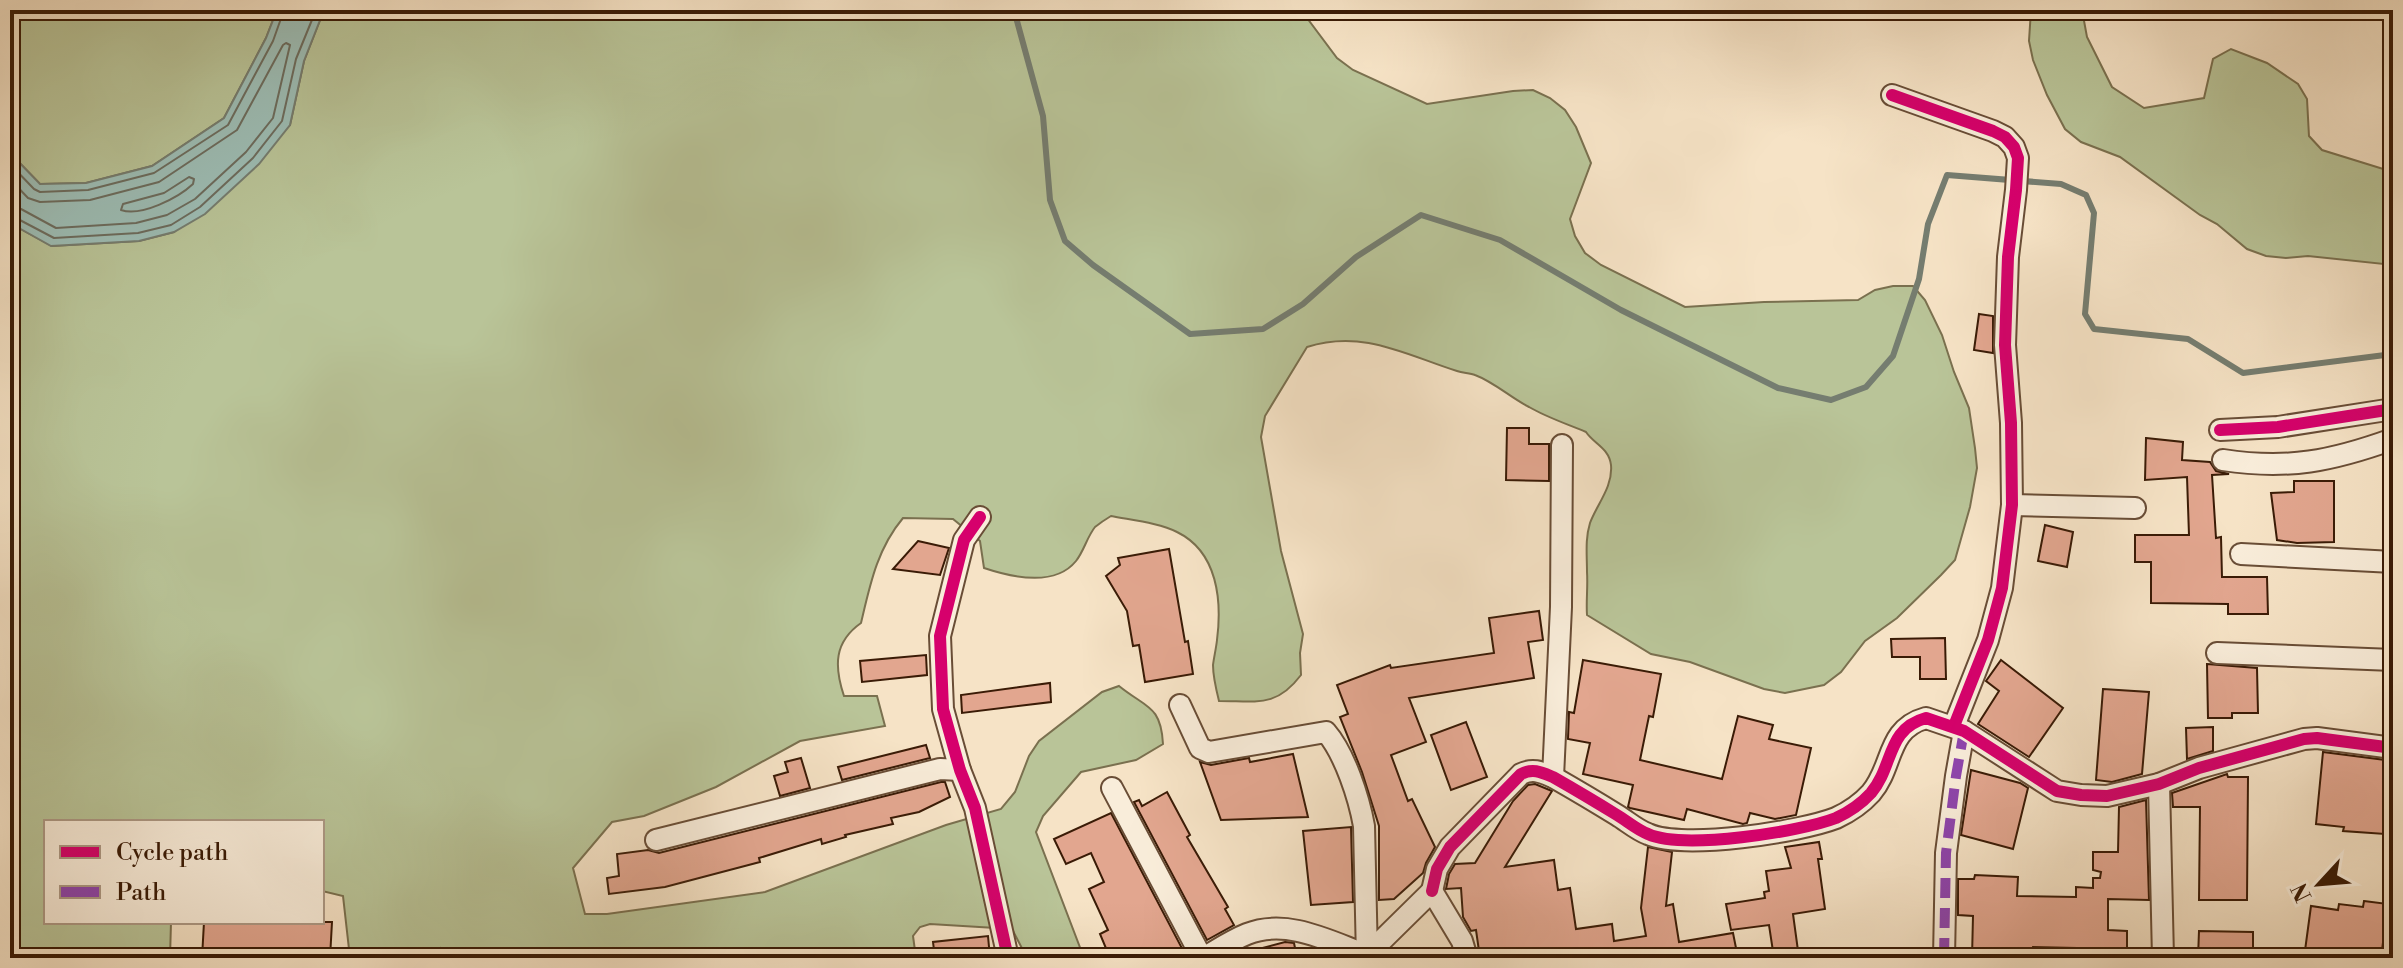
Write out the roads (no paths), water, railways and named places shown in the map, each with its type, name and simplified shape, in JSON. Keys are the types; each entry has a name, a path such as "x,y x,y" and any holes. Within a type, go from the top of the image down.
{"street":[{"path":"1892,95 1993,131 2005,137 2018,158 2008,257 2005,345 2011,423 2012,505 2002,588 1959,729 1946,853 1944,958"},
{"path":"2220,430 2278,427 2393,409"},
{"path":"2223,460 2293,465 2354,453 2393,439"},
{"path":"1553,777 1561,607 1562,445"},
{"path":"2012,505 2135,508"},
{"path":"980,517 964,540 940,636 943,709 978,821 1008,958"},
{"path":"2241,554 2393,562"},
{"path":"2217,653 2393,660"},
{"path":"1180,705 1200,748 1209,752 1326,732 1335,743 1360,807 1364,826 1367,956"},
{"path":"1367,956 1432,891 1437,869 1450,847 1521,774 1537,770 1648,835 1670,840 1744,838 1813,824 1849,812 1878,785 1898,736 1906,727 1926,718 1959,729 2057,791 2081,795 2107,796 2159,784 2199,768 2304,739 2393,748"},
{"path":"656,840 940,769 960,770"},
{"path":"2159,784 2163,958"},
{"path":"1112,788 1202,958 1247,934 1267,929 1297,929 1367,956"},
{"path":"1432,891 1462,941 1467,958"}],"water":[{"path":"277,10 324,10 304,61 290,125 259,164 205,214 174,232 139,241 51,246 10,223 10,153 40,184 86,183 152,166 224,118 266,38"}],"waterway":[{"path":"1014,10 1043,116 1050,200 1065,241 1093,265 1190,334 1263,329 1303,304 1356,257 1421,215 1500,240 1621,310 1778,388 1831,400 1866,387 1893,356 1919,279 1928,224 1947,175 2061,184 2086,195 2094,213 2085,314 2094,329 2188,339 2243,373 2393,354"}]}
